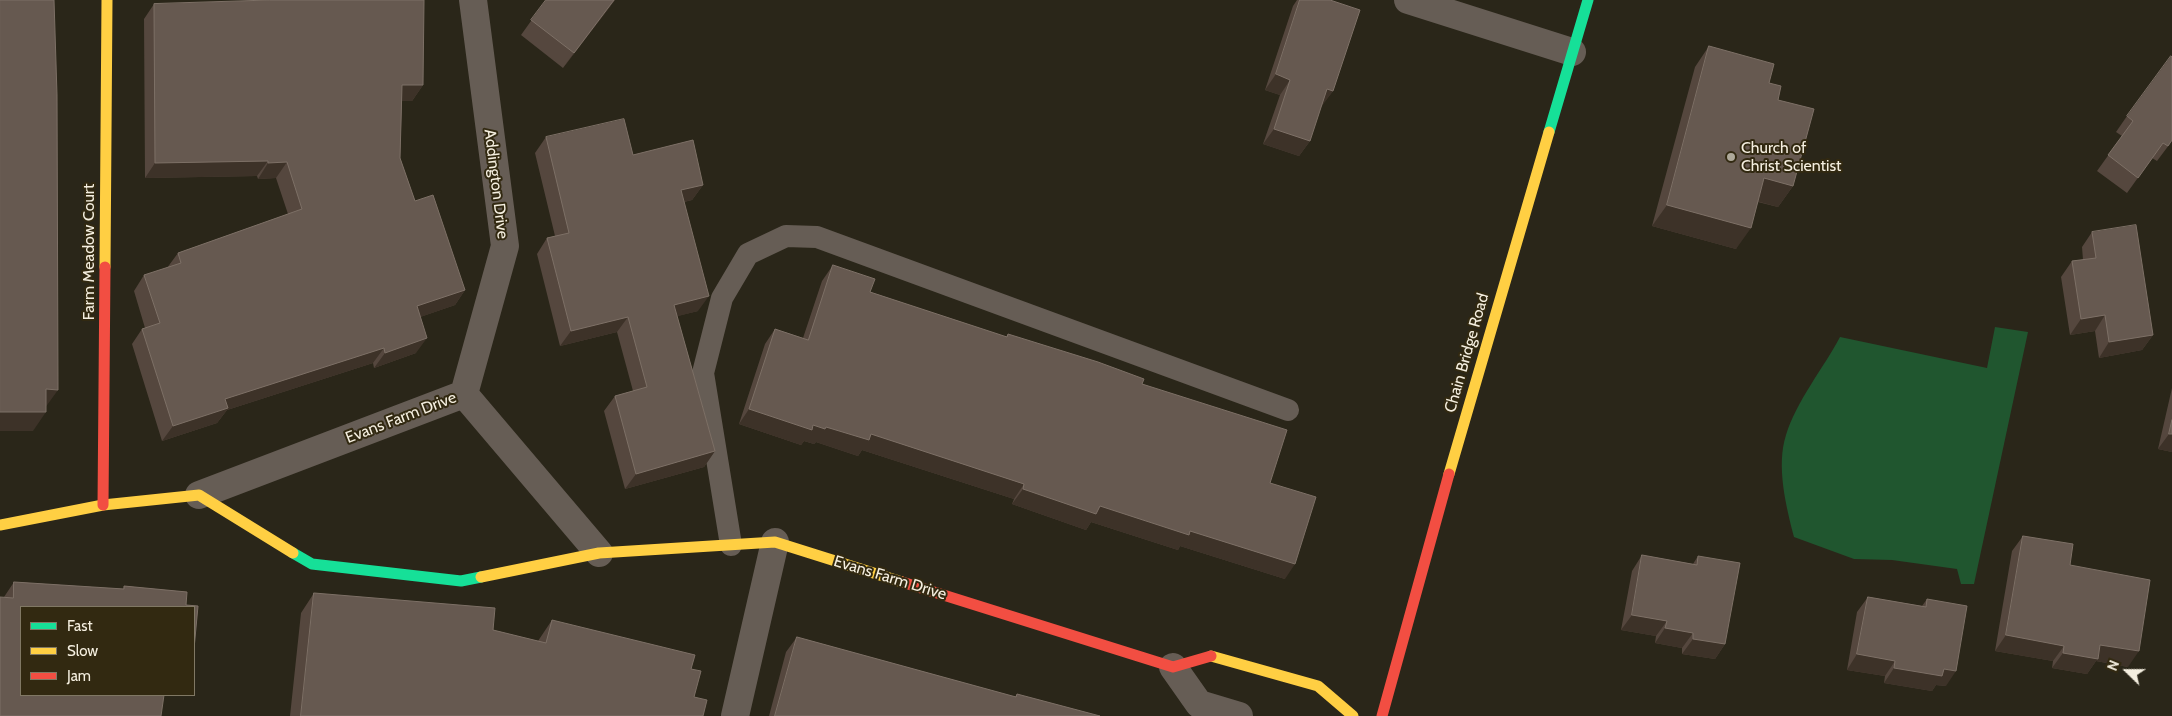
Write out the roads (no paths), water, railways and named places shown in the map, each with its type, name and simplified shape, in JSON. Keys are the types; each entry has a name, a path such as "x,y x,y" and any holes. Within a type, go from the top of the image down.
{"street":[{"name":"Farm Meadow Court","path":"103,505 107,0"},
{"name":"Addington Drive","path":"464,394 504,246 473,0"},
{"path":"1408,0 1572,52"},
{"name":"Chain Bridge Road","path":"1382,716 1452,464 1588,0"},
{"name":"Evans Farm Drive","path":"0,525 103,505 199,495 464,394 599,553"},
{"name":"Evans Farm Drive","path":"199,495 312,564 461,581 599,553 776,542 1174,667"},
{"path":"735,716 776,542"},
{"path":"1239,716 1199,704 1174,667 1212,656 1318,686 1352,716"}],"lane":[{"path":"731,545 703,373 722,298 748,254 786,236 817,237 1288,410"}],"place":[{"name":"Church of Christ Scientist","path":"1731,157"}]}
